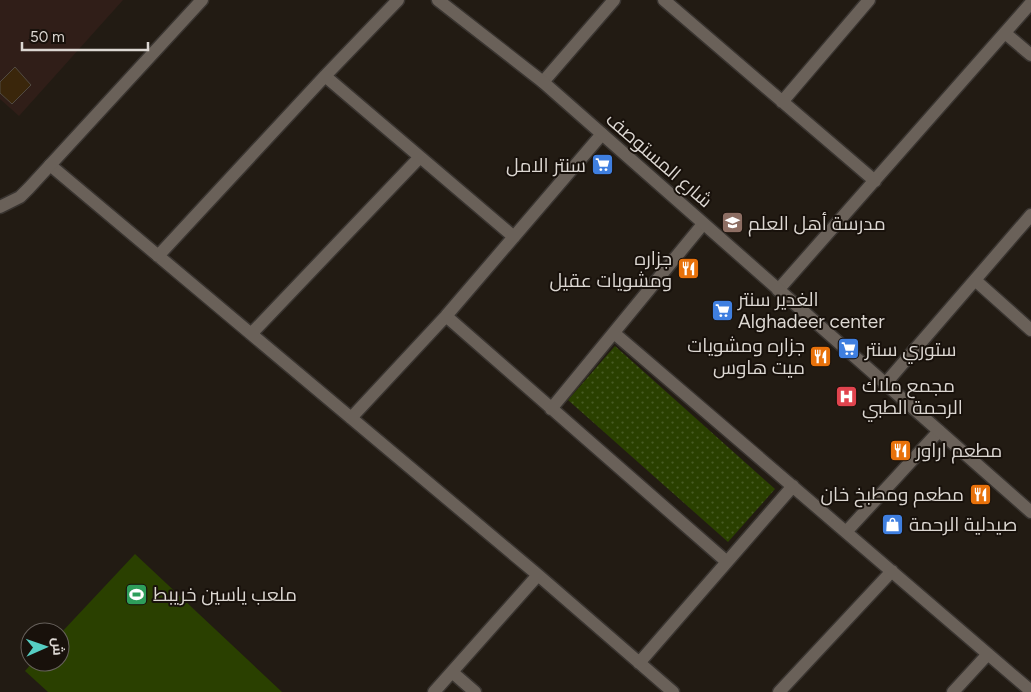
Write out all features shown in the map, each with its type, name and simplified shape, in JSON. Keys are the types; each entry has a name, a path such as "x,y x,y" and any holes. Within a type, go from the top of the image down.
{"street":[{"path":"0,207 20,197 202,0"},
{"path":"158,256 398,0"},
{"name":"شارع المستوصف","path":"438,0 543,82 1031,512"},
{"path":"543,82 614,0"},
{"path":"664,0 875,181"},
{"path":"782,102 863,2"},
{"path":"778,290 1031,3"},
{"path":"1005,33 1031,55"},
{"path":"325,76 514,237"},
{"path":"352,418 446,316 602,134"},
{"path":"251,334 420,157"},
{"path":"50,166 538,575 673,692"},
{"path":"885,384 1031,215"},
{"path":"551,409 703,224"},
{"path":"975,280 1031,330"},
{"path":"446,316 727,562"},
{"path":"614,333 1031,691"},
{"path":"846,532 939,431"},
{"path":"639,663 793,486"},
{"path":"779,692 892,571"},
{"path":"434,692 538,575"},
{"path":"953,692 988,654"},
{"path":"452,672 475,692"}],"shaded area":[{"path":"0,0 123,0 19,116 0,99"}],"green space":[{"path":"615,346 775,489 728,542 568,400"},
{"name":"ملعب ياسين خريبط","path":"135,554 282,692 48,692 26,672 70,672 70,623"}],"building":[{"path":"15,67 31,85 12,104 0,93 0,82"}],"place":[{"name":"سنتر الامل","path":"602,165"},
{"name":"مدرسة أهل العلم","path":"732,223"},
{"name":"جزاره ومشويات عقيل","path":"688,269"},
{"name":"الغدير سنتر Alghadeer center","path":"722,310"},
{"name":"ستوري سنتر","path":"849,349"},
{"name":"جزاره ومشويات ميت هاوس","path":"821,356"},
{"name":"مجمع ملاك الرحمة الطبي","path":"846,396"},
{"name":"مطعم اراور","path":"900,450"},
{"name":"مطعم ومطبخ خان","path":"980,494"},
{"name":"صيدلية الرحمة","path":"893,524"},
{"name":"ملعب ياسين خريبط","path":"137,594"}]}
